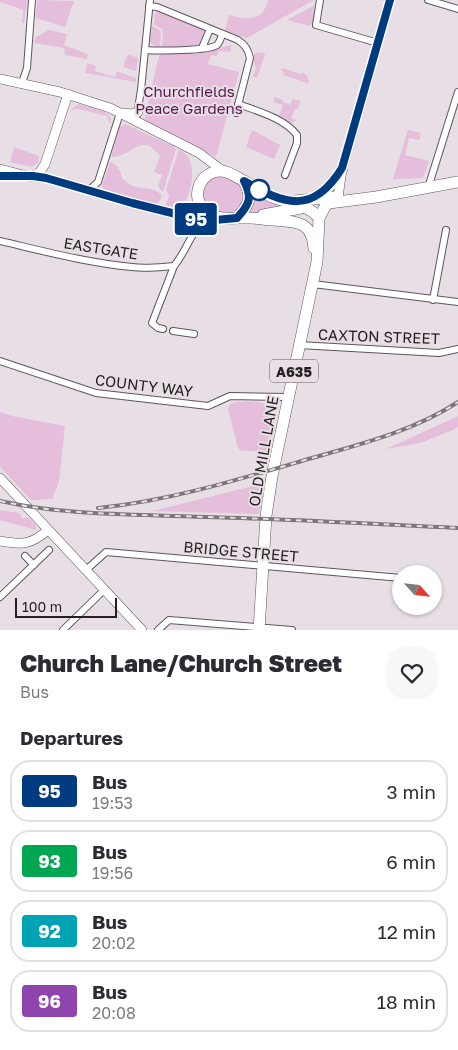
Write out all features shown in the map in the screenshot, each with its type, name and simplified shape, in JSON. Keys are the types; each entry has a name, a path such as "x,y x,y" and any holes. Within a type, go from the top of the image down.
{"highway":[{"path":"319,218 307,203 331,185 342,168"},
{"path":"223,171 207,176 199,185 197,194 203,209 223,219"},
{"name":"A635","path":"223,171 262,192 285,201 307,203 327,203 376,197 458,182"},
{"path":"237,218 245,210 249,199 248,189 244,181"},
{"name":"A635","path":"223,219 251,218 338,197 378,192 394,193"},
{"name":"A635","path":"327,203 338,197"},
{"name":"OLD MILL LANE","path":"259,629 266,516 272,476 317,262 319,218 327,203"},
{"name":"OLD MILL LANE","path":"251,218 298,222 309,230 312,235 314,252 313,282"}],"street":[{"path":"22,83 27,68 32,0"},
{"path":"320,0 316,25 378,43"},
{"path":"338,197 342,168 390,0"},
{"path":"428,0 458,9"},
{"path":"137,117 149,3 157,8 238,40 249,51 250,58 236,113"},
{"path":"202,48 210,29"},
{"path":"145,50 193,50 216,46 222,34"},
{"path":"0,79 97,102 120,113 137,117 199,153 223,171"},
{"path":"428,188 458,92"},
{"path":"0,176 30,176 40,172 45,164 68,94"},
{"path":"238,104 266,114 289,127 297,135 297,143 285,175"},
{"path":"88,191 98,182 120,113"},
{"path":"0,169 46,178 88,191 204,221 223,219"},
{"path":"163,329 158,328 152,323 174,266 181,258 197,226 204,221"},
{"path":"433,300 446,230"},
{"name":"EASTGATE","path":"0,241 118,266 143,268 174,266"},
{"path":"431,266 439,268"},
{"path":"313,282 458,302"},
{"path":"173,330 194,334"},
{"name":"CAXTON STREET","path":"300,345 439,353 458,349"},
{"name":"COUNTY WAY","path":"0,362 96,393 208,406 230,396 288,397"},
{"path":"0,478 142,630"},
{"path":"0,541 32,542 48,530"},
{"path":"2,592 49,550"},
{"name":"BRIDGE STREET","path":"86,570 106,552 392,577"},
{"path":"25,556 34,565"},
{"path":"63,630 104,590"},
{"path":"158,630 169,620 259,629 292,630"}],"green space":[{"path":"0,0 27,0 24,23 22,23 23,10 0,2"},
{"path":"37,0 74,1 65,27 36,18"},
{"path":"268,0 314,0 247,38 225,31 229,15 253,18 262,12"},
{"path":"315,5 313,23 309,26 287,20"},
{"path":"159,11 206,31 199,45 192,48 162,47 163,30 154,24 155,13"},
{"path":"152,26 161,31 160,48 150,42"},
{"path":"49,30 67,34 64,45 88,54 87,59 65,55 64,48 34,43 36,37"},
{"name":"Churchfields Peace Gardens","path":"231,45 231,52 219,51 217,56 211,55 208,64 239,72 216,157 144,122 161,53 205,51"},
{"path":"258,52 265,55 257,78 253,76 256,68 254,54"},
{"path":"128,54 138,58 136,71 123,67"},
{"path":"87,63 96,66 95,71 115,77 117,71 136,78 136,82 85,73"},
{"path":"282,68 301,74 302,72 307,76 309,82 283,75"},
{"path":"275,97 290,105 293,99 301,101 291,118 295,121 289,124 278,118 283,105 273,102"},
{"path":"79,104 105,112 111,118 110,124 107,116 78,109 70,110"},
{"path":"125,124 176,149 163,192 158,186 162,175 154,172 160,156 153,149 147,145 142,145 119,156 111,157 120,127"},
{"path":"252,130 280,145 274,159 246,147"},
{"path":"408,130 421,133 419,140 409,138 405,155 429,161 423,178 393,179"},
{"path":"14,147 39,156 38,163 31,167 10,162"},
{"path":"179,149 189,159 192,179 184,203 180,207 174,208 166,205 169,195 166,190"},
{"path":"110,162 117,166 122,178 128,183 133,186 151,189 162,195 160,201 155,204 104,190 102,186"},
{"path":"222,176 237,181 246,191 240,211 222,213 208,208 205,203 203,196 210,179"},
{"path":"252,193 282,204 283,209 248,214"},
{"path":"236,402 260,402 267,405 270,409 272,422 266,459 254,451 242,451 238,448 228,409 230,404"},
{"path":"0,412 65,426 59,482 52,499 31,500 0,467"},
{"path":"458,416 458,427 453,430 420,443 386,449"},
{"path":"265,483 259,514 153,511"},
{"path":"0,510 19,513 22,518 29,518 36,525 36,530 0,520"}],"railway":[{"path":"98,508 124,505 202,489 345,449 403,430 458,402"},
{"path":"0,501 25,506 102,514 268,519 458,528"}],"bus line":[{"name":"95","path":"0,176 46,178 132,203 204,221 237,218 245,210 249,199 248,189 244,181 262,192 285,201 309,200 331,185 342,168 390,0"}]}
